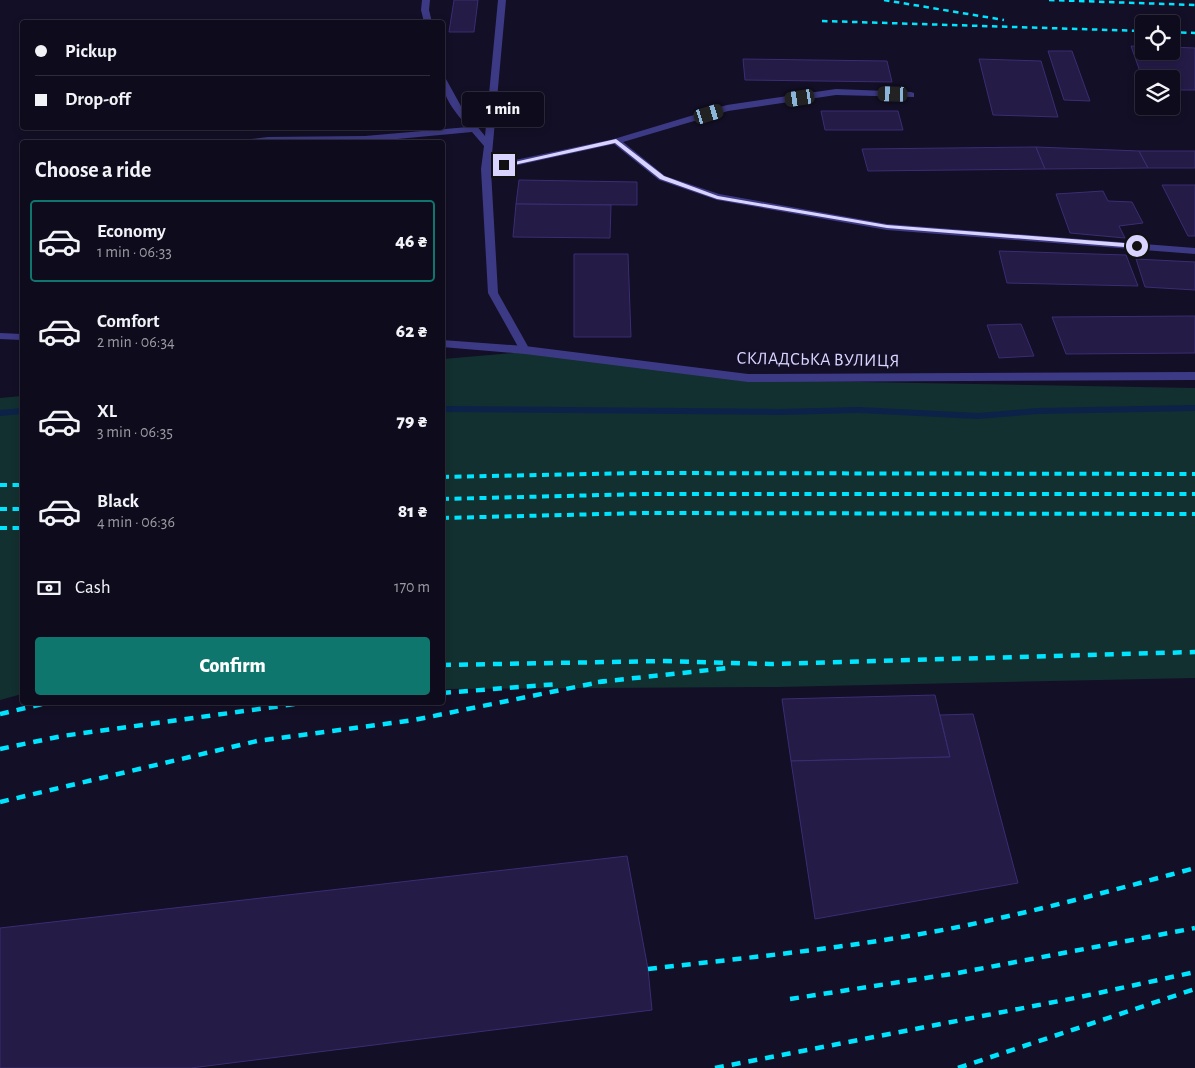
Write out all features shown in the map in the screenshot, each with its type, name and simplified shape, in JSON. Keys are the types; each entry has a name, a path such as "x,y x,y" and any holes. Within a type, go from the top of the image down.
{"street":[{"path":"426,0 424,10 427,20"},
{"path":"502,0 486,169 493,293 526,350"},
{"path":"445,85 458,109 488,146"},
{"path":"486,169 616,141 727,108 836,92 911,95"},
{"path":"268,140 364,139 474,129"},
{"path":"616,141 662,178 717,197 887,226 1195,251"},
{"path":"0,336 20,337"},
{"name":"СКЛАДСЬКА ВУЛИЦЯ","path":"445,344 526,350 748,378 1195,376"}],"green space":[{"path":"525,352 750,380 1195,388 1195,678 778,687 445,689 445,359"},
{"path":"20,396 20,695 0,700 0,398"}],"building":[{"path":"454,0 478,0 474,32 449,32"},
{"path":"1131,46 1135,46 1135,57"},
{"path":"1180,47 1195,48 1195,90 1180,90 1180,70 1139,70 1136,60 1180,60"},
{"path":"1048,51 1072,51 1090,101 1064,100"},
{"path":"743,59 887,61 892,82 745,80"},
{"path":"979,59 1041,61 1058,117 993,115"},
{"path":"821,111 898,111 903,130 825,130"},
{"path":"1036,147 1045,169 868,171 862,149"},
{"path":"1036,147 1139,151 1148,168 1045,169"},
{"path":"1139,151 1195,151 1195,168 1148,168"},
{"path":"519,180 637,182 637,205 516,204"},
{"path":"1162,185 1195,185 1195,236 1188,236"},
{"path":"1103,191 1108,201 1132,202 1143,223 1119,226 1125,238 1070,233 1056,194"},
{"path":"516,204 611,205 610,238 513,237"},
{"path":"999,251 1126,255 1138,286 1007,283"},
{"path":"574,254 628,254 631,337 574,337"},
{"path":"1136,259 1195,262 1195,290 1145,287"},
{"path":"1195,316 1195,353 1066,354 1052,317"},
{"path":"1021,324 1034,356 999,358 987,325"},
{"path":"935,695 950,757 791,761 782,699"},
{"path":"973,714 1018,883 815,919 791,761 950,757 940,715"},
{"path":"627,856 648,969 652,1010 191,1068 0,1068 0,928"}],"waterway":[{"path":"445,409 779,412 859,410 978,416 1038,411 1195,408"},
{"path":"0,413 20,411"}],"railway":[{"path":"884,0 1004,20"},
{"path":"1049,0 1195,5"},
{"path":"822,21 1135,31"},
{"path":"1180,32 1195,33"},
{"path":"445,477 637,473 1195,474"},
{"path":"0,485 20,485"},
{"path":"445,499 642,494 1195,494"},
{"path":"0,509 20,509"},
{"path":"445,518 643,513 1195,514"},
{"path":"0,528 20,528"},
{"path":"445,665 664,661 770,664 1195,652"},
{"path":"602,682 728,668"},
{"path":"598,682 602,682"},
{"path":"0,802 257,741 414,720 602,682"},
{"path":"445,693 558,684"},
{"path":"0,714 38,705"},
{"path":"0,749 62,736 288,705"},
{"path":"648,969 806,951 885,940 963,926 1050,906 1195,868"},
{"path":"790,999 958,973 1195,928"},
{"path":"715,1068 1080,997 1195,972"},
{"path":"958,1068 1195,989"}],"route":[{"path":"504,165 616,141 662,178 717,197 887,226 1137,246"}]}
